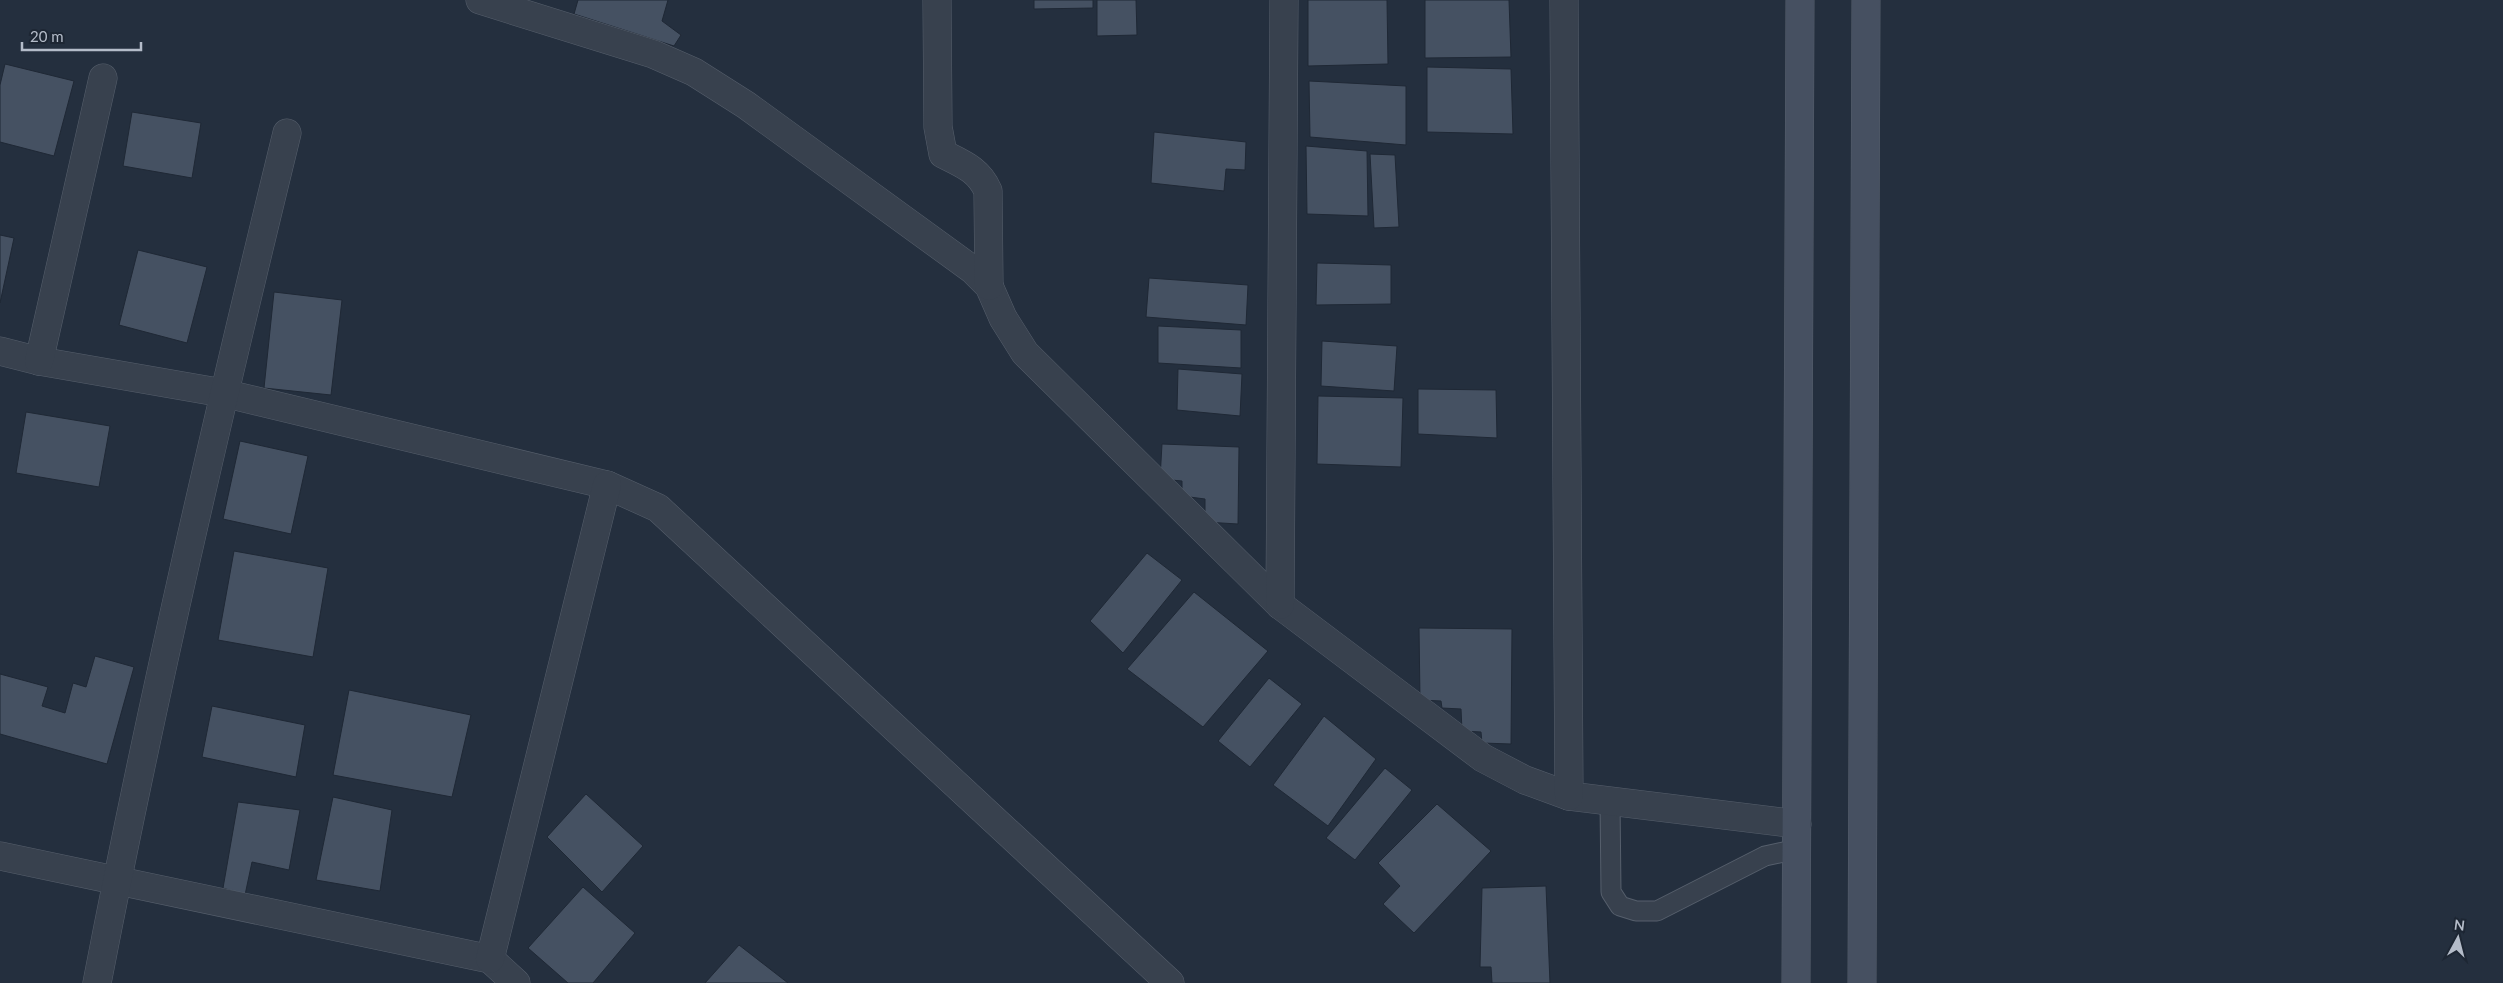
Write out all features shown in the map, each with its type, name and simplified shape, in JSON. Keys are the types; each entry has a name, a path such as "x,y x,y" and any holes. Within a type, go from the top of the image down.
{"main road":[{"path":"1796,983 1800,0"},
{"path":"1862,983 1866,0"}],"street":[{"path":"480,0 654,54 694,72 746,105 973,270 989,286 1003,318 1025,353 1280,606 1483,758 1525,780 1569,796 1610,801 1797,836"},
{"path":"937,0 938,127 940,145 943,154 975,170 984,180 988,191 989,286"},
{"path":"1280,606 1284,0"},
{"path":"1564,0 1569,796"},
{"path":"39,362 103,78"},
{"path":"97,983 116,880 223,393 287,133"},
{"path":"0,351 39,362 223,393 607,485 658,508 1170,983"},
{"path":"490,959 607,485"},
{"path":"0,856 490,959 516,983"}],"lane":[{"path":"1610,801 1611,892 1620,906 1636,912 1657,911 1765,856 1797,836"}],"building":[{"path":"578,0 668,0 662,21 681,35 674,46 574,14"},
{"path":"1034,0 1093,0 1093,8 1034,9"},
{"path":"1097,0 1136,0 1137,35 1097,36"},
{"path":"1308,0 1387,0 1388,64 1308,66"},
{"path":"1425,0 1509,0 1511,57 1425,58"},
{"path":"5,64 74,81 54,156 0,142 0,85"},
{"path":"1427,67 1511,69 1513,134 1427,132"},
{"path":"1309,81 1406,86 1406,145 1310,137"},
{"path":"132,112 201,123 192,178 123,166"},
{"path":"1154,132 1246,142 1245,170 1226,169 1224,191 1151,183"},
{"path":"1306,146 1367,151 1368,216 1307,214"},
{"path":"1370,154 1395,155 1399,227 1374,228"},
{"path":"0,235 14,238 0,303"},
{"path":"138,250 207,267 187,343 119,325"},
{"path":"1317,263 1391,265 1391,304 1316,305"},
{"path":"1149,278 1248,285 1246,325 1146,317"},
{"path":"274,292 342,300 331,395 264,388"},
{"path":"1158,326 1241,330 1241,368 1158,363"},
{"path":"1322,341 1397,346 1394,391 1321,386"},
{"path":"1178,369 1242,374 1240,416 1177,410"},
{"path":"1418,389 1496,390 1497,438 1418,434"},
{"path":"1318,396 1403,398 1401,467 1317,464"},
{"path":"26,412 110,426 99,487 16,473"},
{"path":"240,441 308,456 291,534 223,519"},
{"path":"1162,444 1239,447 1238,524 1205,522 1205,499 1182,496 1182,481 1160,479"},
{"path":"234,551 328,568 313,657 218,640"},
{"path":"1147,553 1182,580 1123,653 1090,621"},
{"path":"1194,592 1268,651 1203,727 1127,669"},
{"path":"1419,628 1512,629 1511,744 1482,743 1481,732 1462,731 1461,709 1442,708 1441,701 1420,700"},
{"path":"95,656 134,667 107,764 0,734 0,674 48,687 42,706 65,713 73,683 86,687"},
{"path":"1269,678 1302,704 1250,767 1218,741"},
{"path":"349,690 471,715 452,797 333,775"},
{"path":"212,706 305,725 296,777 202,757"},
{"path":"1324,716 1376,759 1328,826 1273,785"},
{"path":"1385,768 1412,790 1355,860 1326,838"},
{"path":"586,794 643,846 602,892 547,837"},
{"path":"333,797 392,810 380,891 316,880"},
{"path":"238,802 300,810 289,870 252,862 245,895 223,888"},
{"path":"1437,804 1491,851 1414,933 1383,904 1400,886 1378,863"},
{"path":"1546,886 1550,983 1492,983 1491,967 1480,967 1482,888"},
{"path":"583,887 635,933 593,983 568,983 528,948"},
{"path":"739,945 788,983 705,983"}]}
